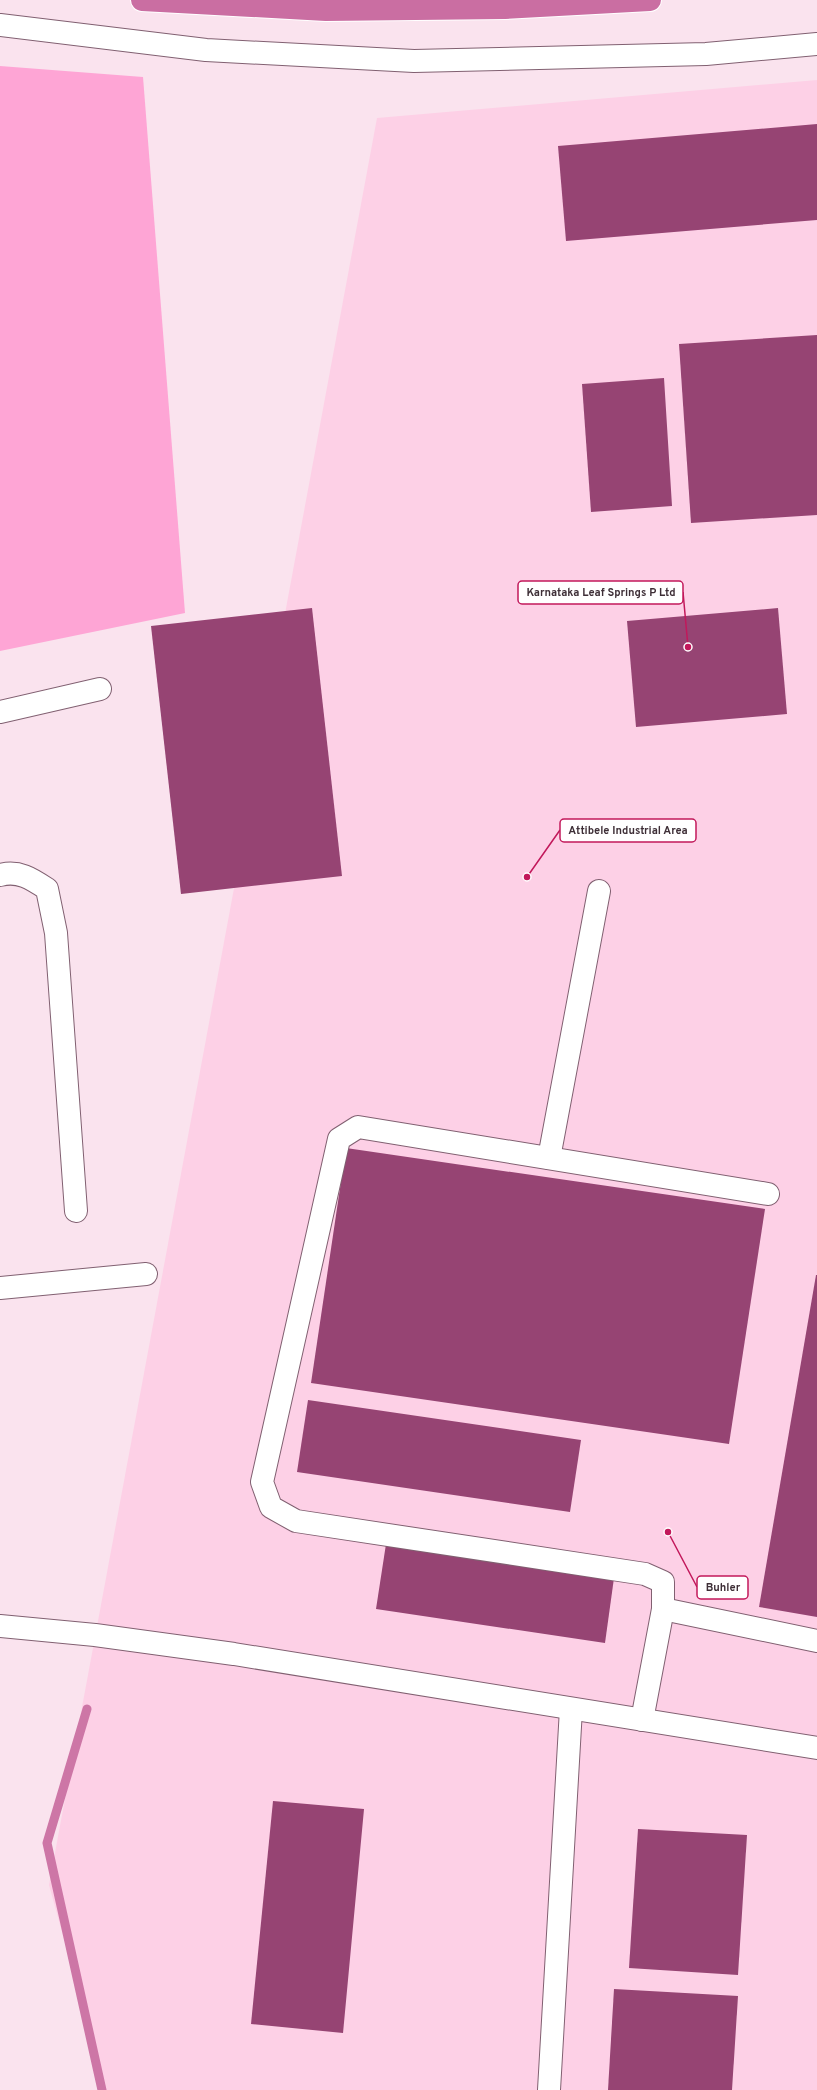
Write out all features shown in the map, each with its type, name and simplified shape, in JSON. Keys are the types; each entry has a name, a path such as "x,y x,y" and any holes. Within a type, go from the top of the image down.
{"highway":[{"path":"142,0 334,10 505,8 650,0"}],"street":[{"path":"0,25 206,50 414,61 706,54 817,44"},
{"path":"0,712 100,689"},
{"path":"0,874 11,872 30,877 47,889 56,933 76,1211"},
{"path":"549,1158 598,891"},
{"path":"642,1720 663,1609 663,1582 645,1574 296,1521 271,1507 262,1482 339,1139 358,1127 768,1194"},
{"path":"0,1288 146,1274"},
{"path":"663,1609 817,1641"},
{"path":"0,1626 95,1636 234,1654 817,1748"},
{"path":"549,2090 571,1709"}],"shaded area":[{"path":"0,66 143,77 185,613 0,651"},
{"path":"817,80 817,2090 106,2090 49,1885 377,118"}],"building":[{"path":"817,124 817,220 566,241 558,146"},
{"path":"817,335 817,515 691,523 679,344"},
{"path":"664,378 672,506 591,512 582,384"},
{"path":"312,608 342,876 181,894 151,626"},
{"path":"778,608 787,714 636,727 627,621"},
{"path":"346,1148 765,1209 729,1444 311,1383"},
{"path":"817,1275 817,1617 759,1607"},
{"path":"308,1400 581,1440 570,1512 297,1472"},
{"path":"386,1544 614,1578 605,1643 376,1609"},
{"path":"273,1801 364,1809 343,2033 251,2024"},
{"path":"638,1829 747,1835 738,1975 629,1968"},
{"path":"614,1989 738,1996 732,2090 608,2090"}],"waterway":[{"path":"87,1709 47,1843 102,2090"}],"place":[{"name":"Karnataka Leaf Springs P Ltd","path":"688,647"},
{"name":"Attibele Industrial Area","path":"527,877"},
{"name":"Buhler","path":"668,1532"}]}
